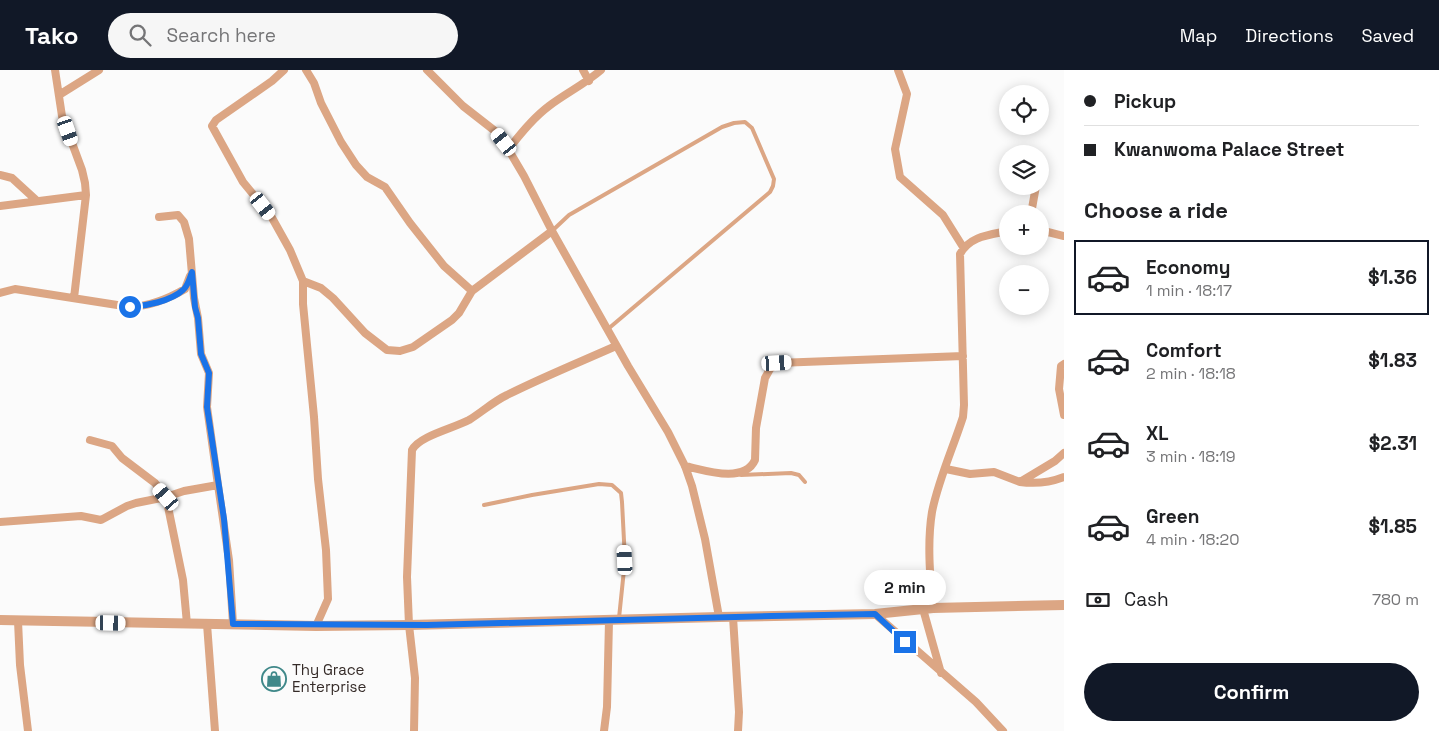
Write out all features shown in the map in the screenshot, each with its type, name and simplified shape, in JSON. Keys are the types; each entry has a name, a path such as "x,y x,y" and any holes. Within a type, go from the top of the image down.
{"street":[{"path":"55,70 62,116 85,183 86,195 74,298"},
{"path":"59,95 99,70"},
{"path":"284,70 216,120 212,126 243,182 271,216 290,250 303,281 303,304 326,550 328,599 316,626"},
{"path":"306,70 342,142 356,165 367,177 385,187 410,223 444,266 472,291"},
{"path":"427,70 464,106 495,131 508,150 616,346 668,432 685,466 692,486 705,538 719,617"},
{"path":"583,70 589,81"},
{"path":"508,150 525,128 548,106 589,81 601,70"},
{"path":"898,70 907,94 895,149 900,177 943,215 963,247"},
{"path":"0,175 12,178 36,200"},
{"path":"0,206 86,195"},
{"path":"159,217 178,215 184,222 189,239 201,354 209,373 207,407 229,560 233,624"},
{"path":"303,281 321,288 333,298 365,333 387,350 400,350 413,347 441,328 459,313 472,291 552,231"},
{"path":"1049,232 1064,236"},
{"path":"941,673 928,608 930,532 933,511 963,418 960,254 963,247 971,240 999,233"},
{"path":"0,293 15,289 130,307 144,306 185,289 192,272"},
{"path":"414,731 416,678 409,625 407,577 408,522 412,450 414,446 421,441 467,421 505,396 616,346"},
{"path":"685,466 731,475 750,467 756,460 756,428 765,378 770,369 777,363 963,356"},
{"path":"1064,364 1061,366 1059,389 1064,415"},
{"path":"90,440 112,446 122,458 155,483 166,497 183,580 187,624"},
{"path":"1020,482 1056,461 1064,453"},
{"path":"946,469 970,474 994,472 1020,482 1036,484 1064,477"},
{"path":"0,522 81,516 101,520 127,506 184,491 218,485"},
{"path":"0,620 316,626 409,625 875,614 928,608 1064,605"},
{"path":"875,614 976,702 1004,731"},
{"path":"734,617 739,712 738,731"},
{"path":"18,621 20,664 28,731"},
{"path":"604,731 614,621"},
{"path":"206,624 215,731"}],"lane":[{"path":"552,231 569,215 722,127 745,122 752,128 774,178 770,192 608,329"},
{"path":"731,475 791,473 799,475 804,482"},
{"path":"484,505 532,494 599,484 612,485 621,493 625,571 614,621"}],"place":[{"name":"Thy Grace Enterprise","path":"274,679"}],"route":[{"path":"130,307 144,306 179,293 185,289 192,272 195,307 202,346 201,354 210,380 206,398 229,560 233,624 427,625 875,614 905,642"}]}
